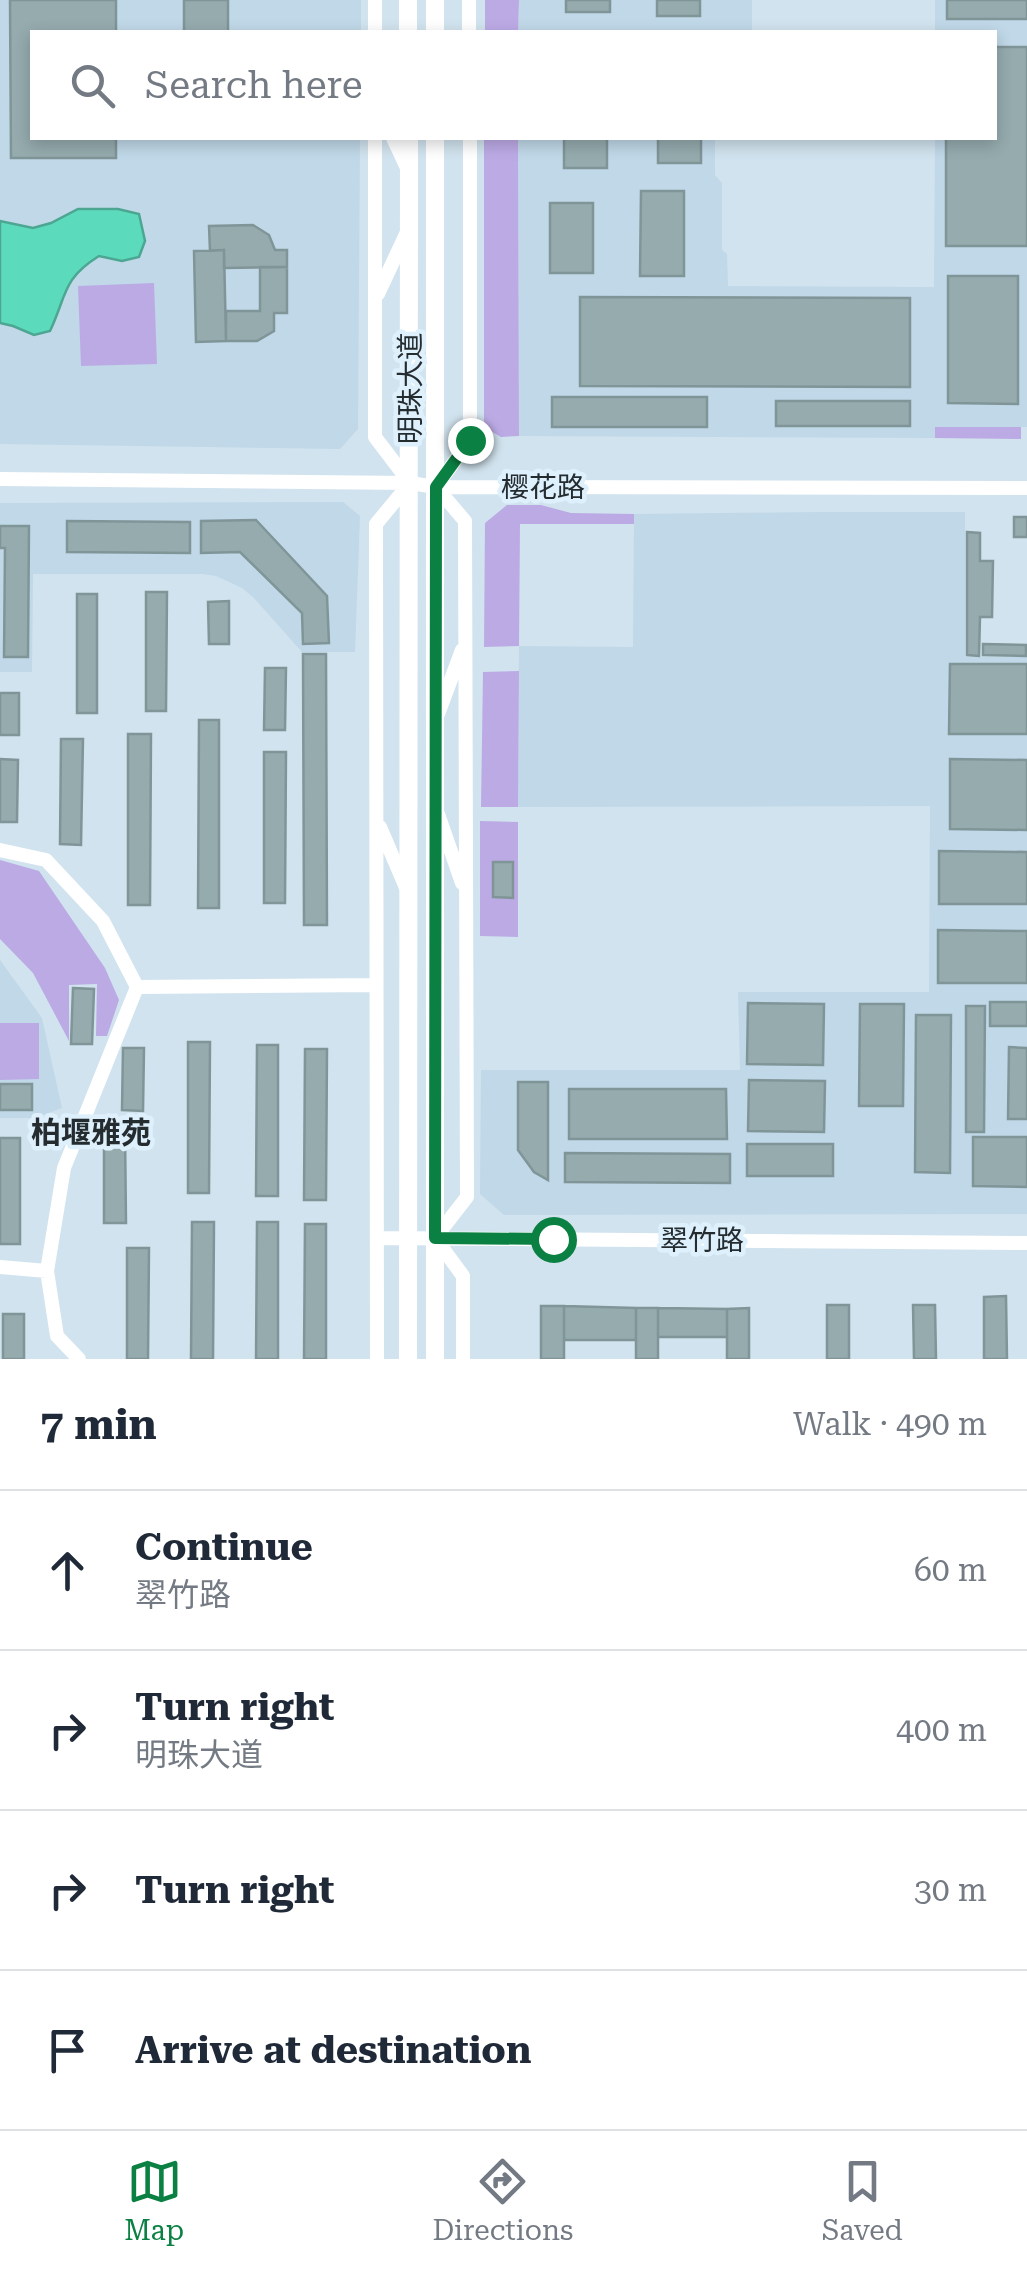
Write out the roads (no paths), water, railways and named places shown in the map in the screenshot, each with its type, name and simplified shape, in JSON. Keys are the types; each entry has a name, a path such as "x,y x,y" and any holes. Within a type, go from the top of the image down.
{"main road":[{"path":"408,0 408,30"},
{"name":"明珠大道","path":"408,1359 409,140"},
{"name":"明珠大道","path":"435,140 435,1359"},
{"path":"409,326 418,339 427,339 436,328"},
{"path":"410,616 418,602 429,602 436,618"},
{"path":"409,1091 415,1109 427,1110 435,1091"}],"street":[{"path":"375,0 375,30"},
{"path":"470,0 470,30"},
{"path":"375,140 375,437 410,483 376,524 377,1359"},
{"path":"394,140 409,172"},
{"path":"464,1359 463,1276 435,1238 467,1197 465,521 436,487 470,440 470,140"},
{"path":"375,300 409,226"},
{"name":"樱花路","path":"0,480 410,483 436,487 1027,488"},
{"path":"436,719 465,642"},
{"path":"436,807 466,894"},
{"path":"376,817 409,896"},
{"path":"0,850 46,860 104,921 136,988 64,1168 47,1272 57,1336 79,1359"},
{"path":"136,988 376,984"},
{"name":"翠竹路","path":"377,1238 1027,1243"},
{"path":"0,1267 47,1272"}],"district":[{"name":"柏堰雅苑","path":"91,1133"}]}
